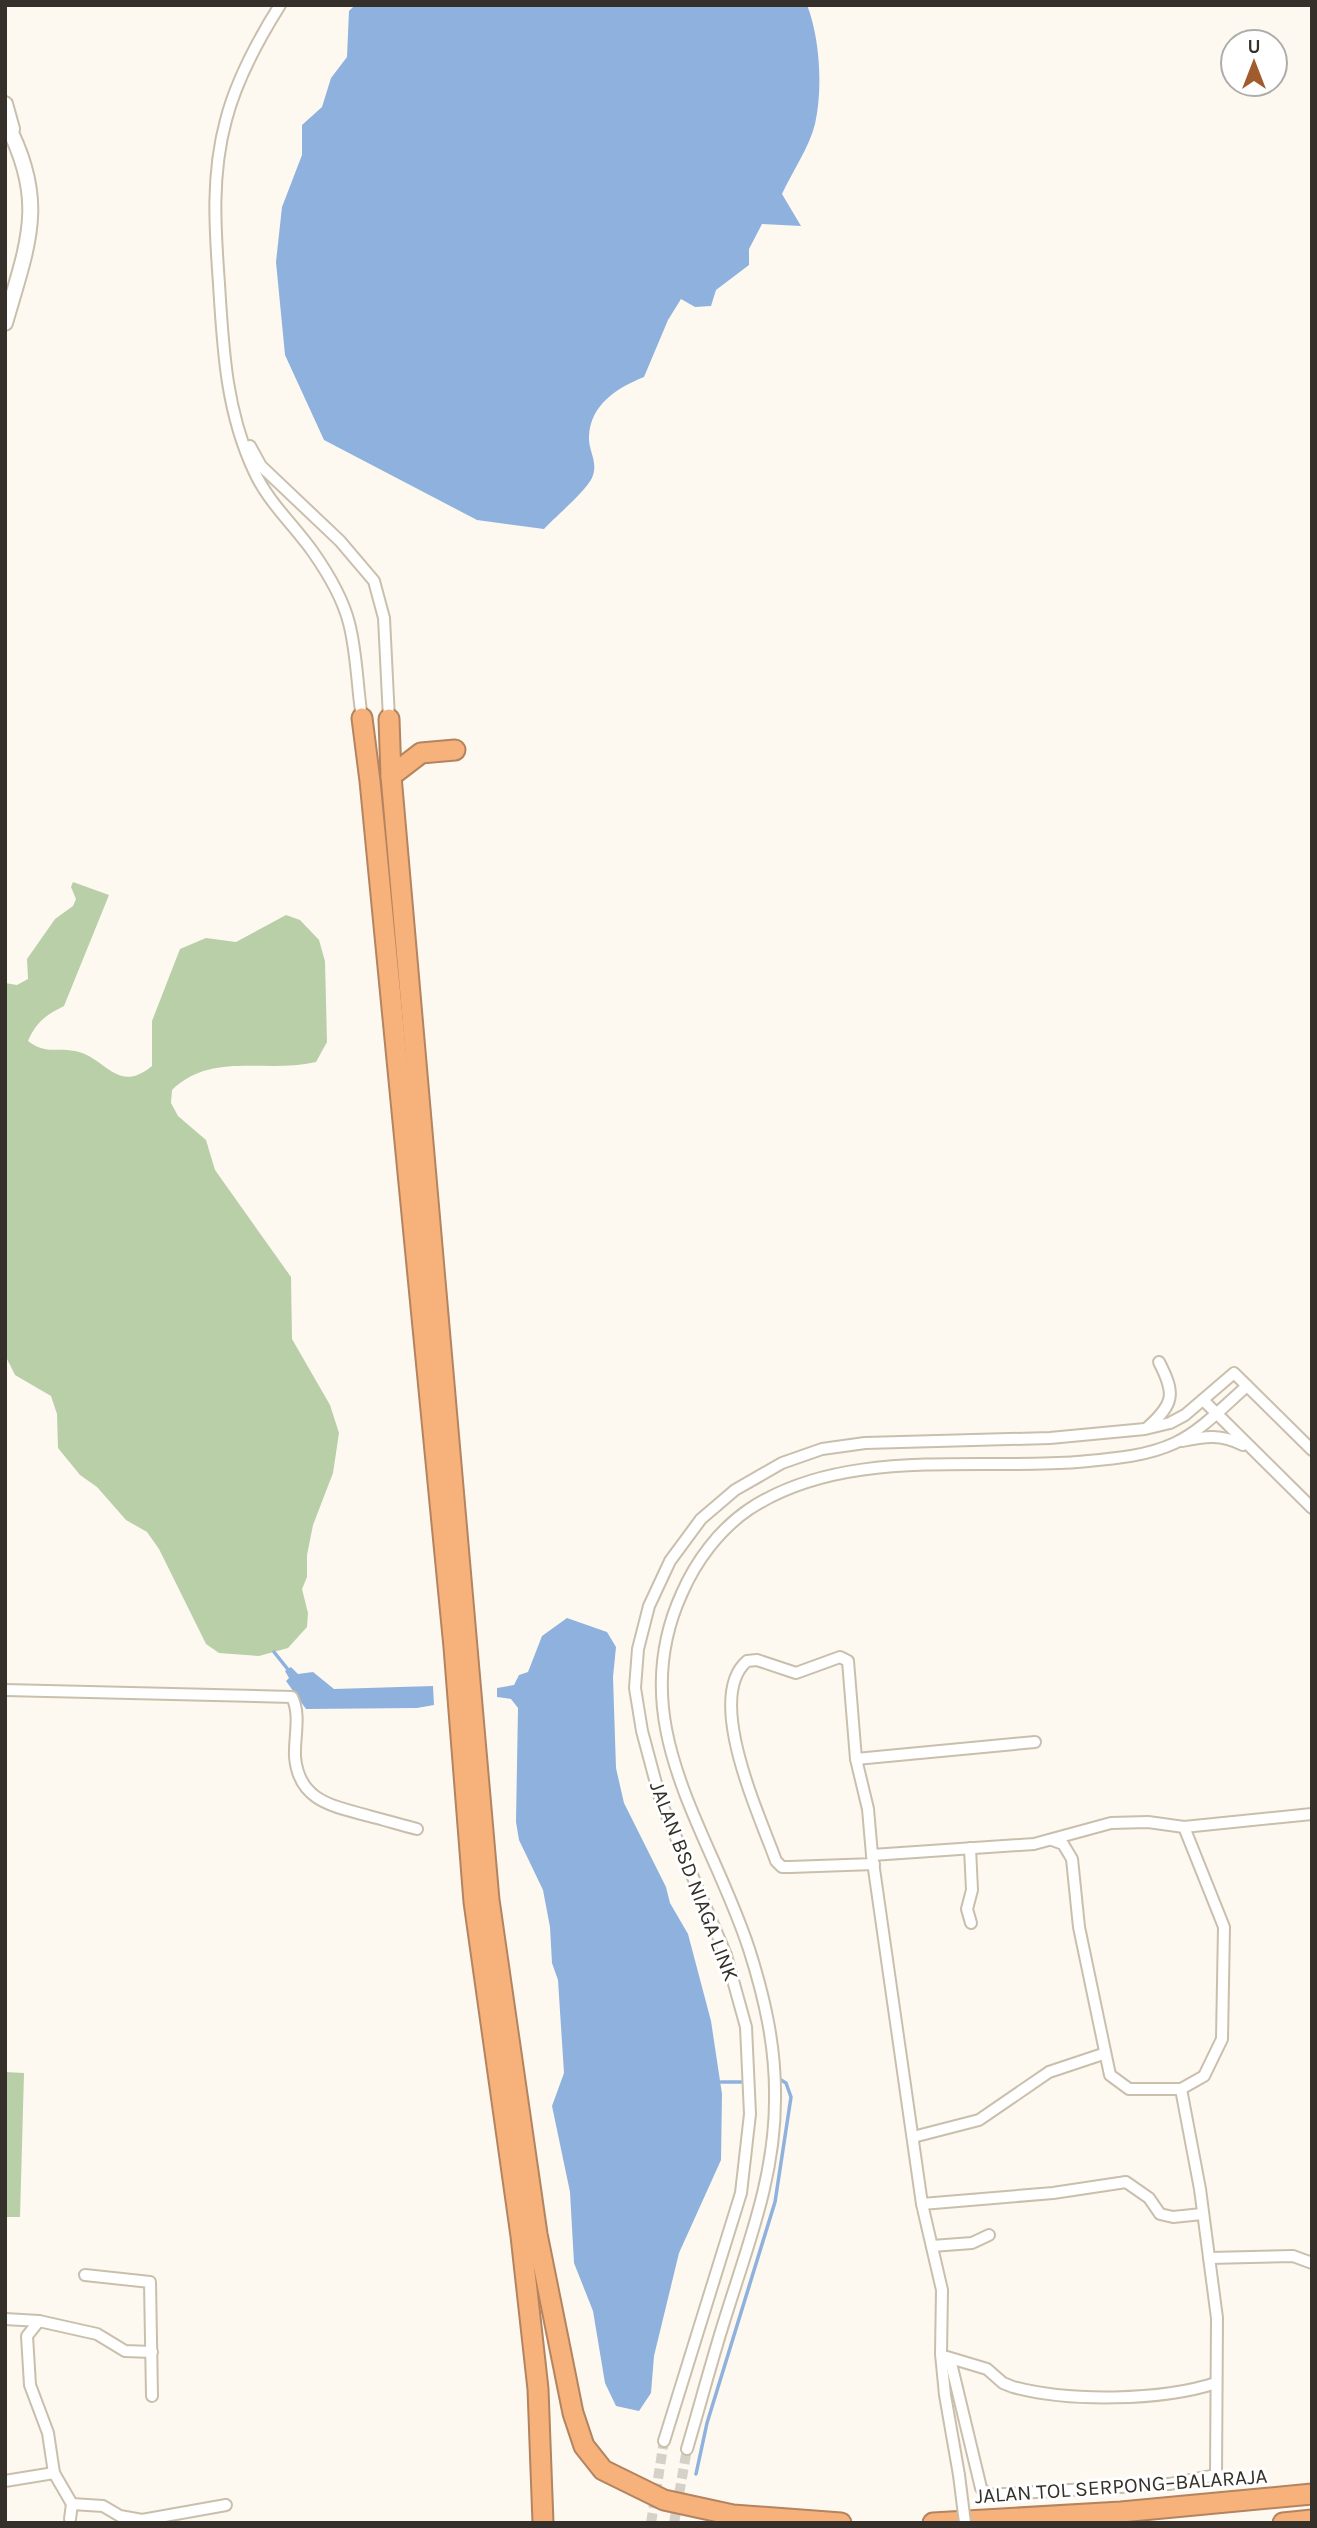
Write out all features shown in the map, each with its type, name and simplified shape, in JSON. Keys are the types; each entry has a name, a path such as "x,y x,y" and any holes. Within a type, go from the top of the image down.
{"highway":[{"path":"362,718 454,1647 474,1902 521,2236 538,2389 544,2491 543,2523"},
{"path":"389,719 391,776 489,1900 537,2234 573,2413 584,2446 603,2470 664,2500 733,2515 841,2523"},
{"path":"391,776 421,753 455,750"},
{"name":"JALAN TOL SERPONG–BALARAJA","path":"933,2523 1121,2512 1312,2494"},
{"path":"1283,2523 1312,2520"}],"main road":[{"path":"5,104 28,175 31,204 27,248 5,323"},
{"path":"5,121 15,140"}],"street":[{"path":"280,5 226,119 216,169 215,218 228,396 238,435 255,473 276,509 313,552 337,593 349,623 362,718"},
{"path":"228,396 242,432 261,466 340,541 374,581 384,618 389,719"},
{"path":"1145,1429 1161,1415 1170,1401 1172,1386 1159,1362"},
{"name":"JALAN BSD NIAGA LINK","path":"664,2441 741,2193 750,2114 747,2027 726,1955 661,1802 635,1688 638,1649 649,1606 670,1560 701,1519 735,1490 782,1463 822,1449 1050,1438 1145,1429 1170,1423 1203,1400 1234,1373 1247,1386 1179,1442 1151,1452 1106,1459 868,1468 825,1475 791,1486 746,1511 719,1535 690,1574 671,1617 662,1653 660,1689 684,1794 749,1947 770,2023 775,2102 765,2197 687,2449"},
{"path":"1247,1386 1312,1450"},
{"path":"1203,1400 1312,1508"},
{"path":"1179,1442 1212,1435 1229,1438 1255,1452"},
{"path":"964,2523 946,2356 942,2290 922,2204 873,1859 869,1809 856,1759 849,1664 846,1658 836,1658 796,1673 757,1660 747,1661 740,1667 730,1706 733,1736 776,1861 782,1867 873,1859 1048,1840 1091,1826 1111,1823 1148,1822 1184,1827 1312,1814"},
{"path":"5,1690 292,1697 296,1706 295,1757 299,1776 310,1792 326,1805 417,1829"},
{"path":"856,1759 1035,1742"},
{"path":"648,1753 672,1748"},
{"path":"1048,1840 1063,1843 1072,1859 1079,1927 1103,2054 1110,2075 1129,2089 1181,2089 1204,2076 1222,2039 1224,1927 1184,1827"},
{"path":"970,1848 972,1890 967,1909 971,1923"},
{"path":"913,2137 978,2120 1049,2072 1103,2054"},
{"path":"946,2356 981,2488 988,2496 1169,2484 1216,2475 1217,2319 1181,2089"},
{"path":"922,2204 1053,2193 1126,2182 1149,2198 1160,2214 1173,2217 1202,2214"},
{"path":"932,2246 972,2243 989,2235"},
{"path":"1209,2258 1293,2256 1312,2263"},
{"path":"85,2275 150,2282 152,2396"},
{"path":"5,2319 39,2321 97,2334 125,2351 152,2352"},
{"path":"39,2321 27,2336 30,2385 48,2433 54,2473 72,2504 70,2519"},
{"path":"946,2356 987,2368 1003,2383 1013,2387 1079,2399 1165,2392 1216,2383"},
{"path":"5,2482 54,2473"},
{"path":"72,2504 103,2506 120,2516 142,2520 226,2505"}],"green space":[{"path":"73,882 109,895 64,1006 42,1020 28,1041 46,1049 75,1051 86,1055 120,1076 140,1074 152,1066 152,1021 180,949 206,938 236,942 286,915 300,920 319,940 325,961 327,1042 316,1062 222,1067 188,1078 172,1090 171,1103 178,1116 206,1140 215,1170 291,1277 292,1339 330,1405 339,1433 333,1473 313,1525 307,1555 307,1577 302,1589 308,1613 307,1627 288,1648 259,1656 219,1653 206,1644 159,1549 147,1532 126,1520 97,1487 80,1475 58,1448 57,1414 51,1396 15,1375 5,1355 5,983 17,985 28,979 27,959 55,919 73,906 76,899 71,887"},
{"path":"5,2072 24,2073 20,2217 5,2217"}],"water":[{"path":"355,5 807,5 817,48 819,95 815,124 809,142 782,194 801,226 762,224 749,249 749,265 716,290 711,306 695,307 681,299 668,320 644,377 615,392 600,406 595,415 589,436 594,462 592,478 544,529 477,520 324,440 285,355 276,262 282,207 302,155 302,125 322,107 331,78 347,57 349,11"},
{"path":"567,1618 607,1632 616,1647 613,1677 616,1768 624,1803 666,1887 670,1903 688,1934 711,2021 722,2094 721,2160 679,2253 654,2356 651,2393 639,2411 616,2406 605,2383 593,2311 574,2263 570,2192 552,2106 564,2073 558,1980 552,1963 550,1927 543,1890 519,1840 516,1822 518,1708 511,1699 497,1697 497,1688 514,1685 519,1675 528,1672 542,1636"},
{"path":"291,1667 298,1674 313,1672 334,1689 433,1686 434,1705 417,1708 306,1709 286,1681 289,1678 285,1671"}],"waterway":[{"path":"274,1652 290,1672"},
{"path":"696,2474 707,2423 775,2202 791,2097 786,2083 781,2080"},
{"path":"721,2082 741,2082"}],"tunnel":[{"path":"651,2523 664,2441"},
{"path":"674,2523 687,2449"}]}
